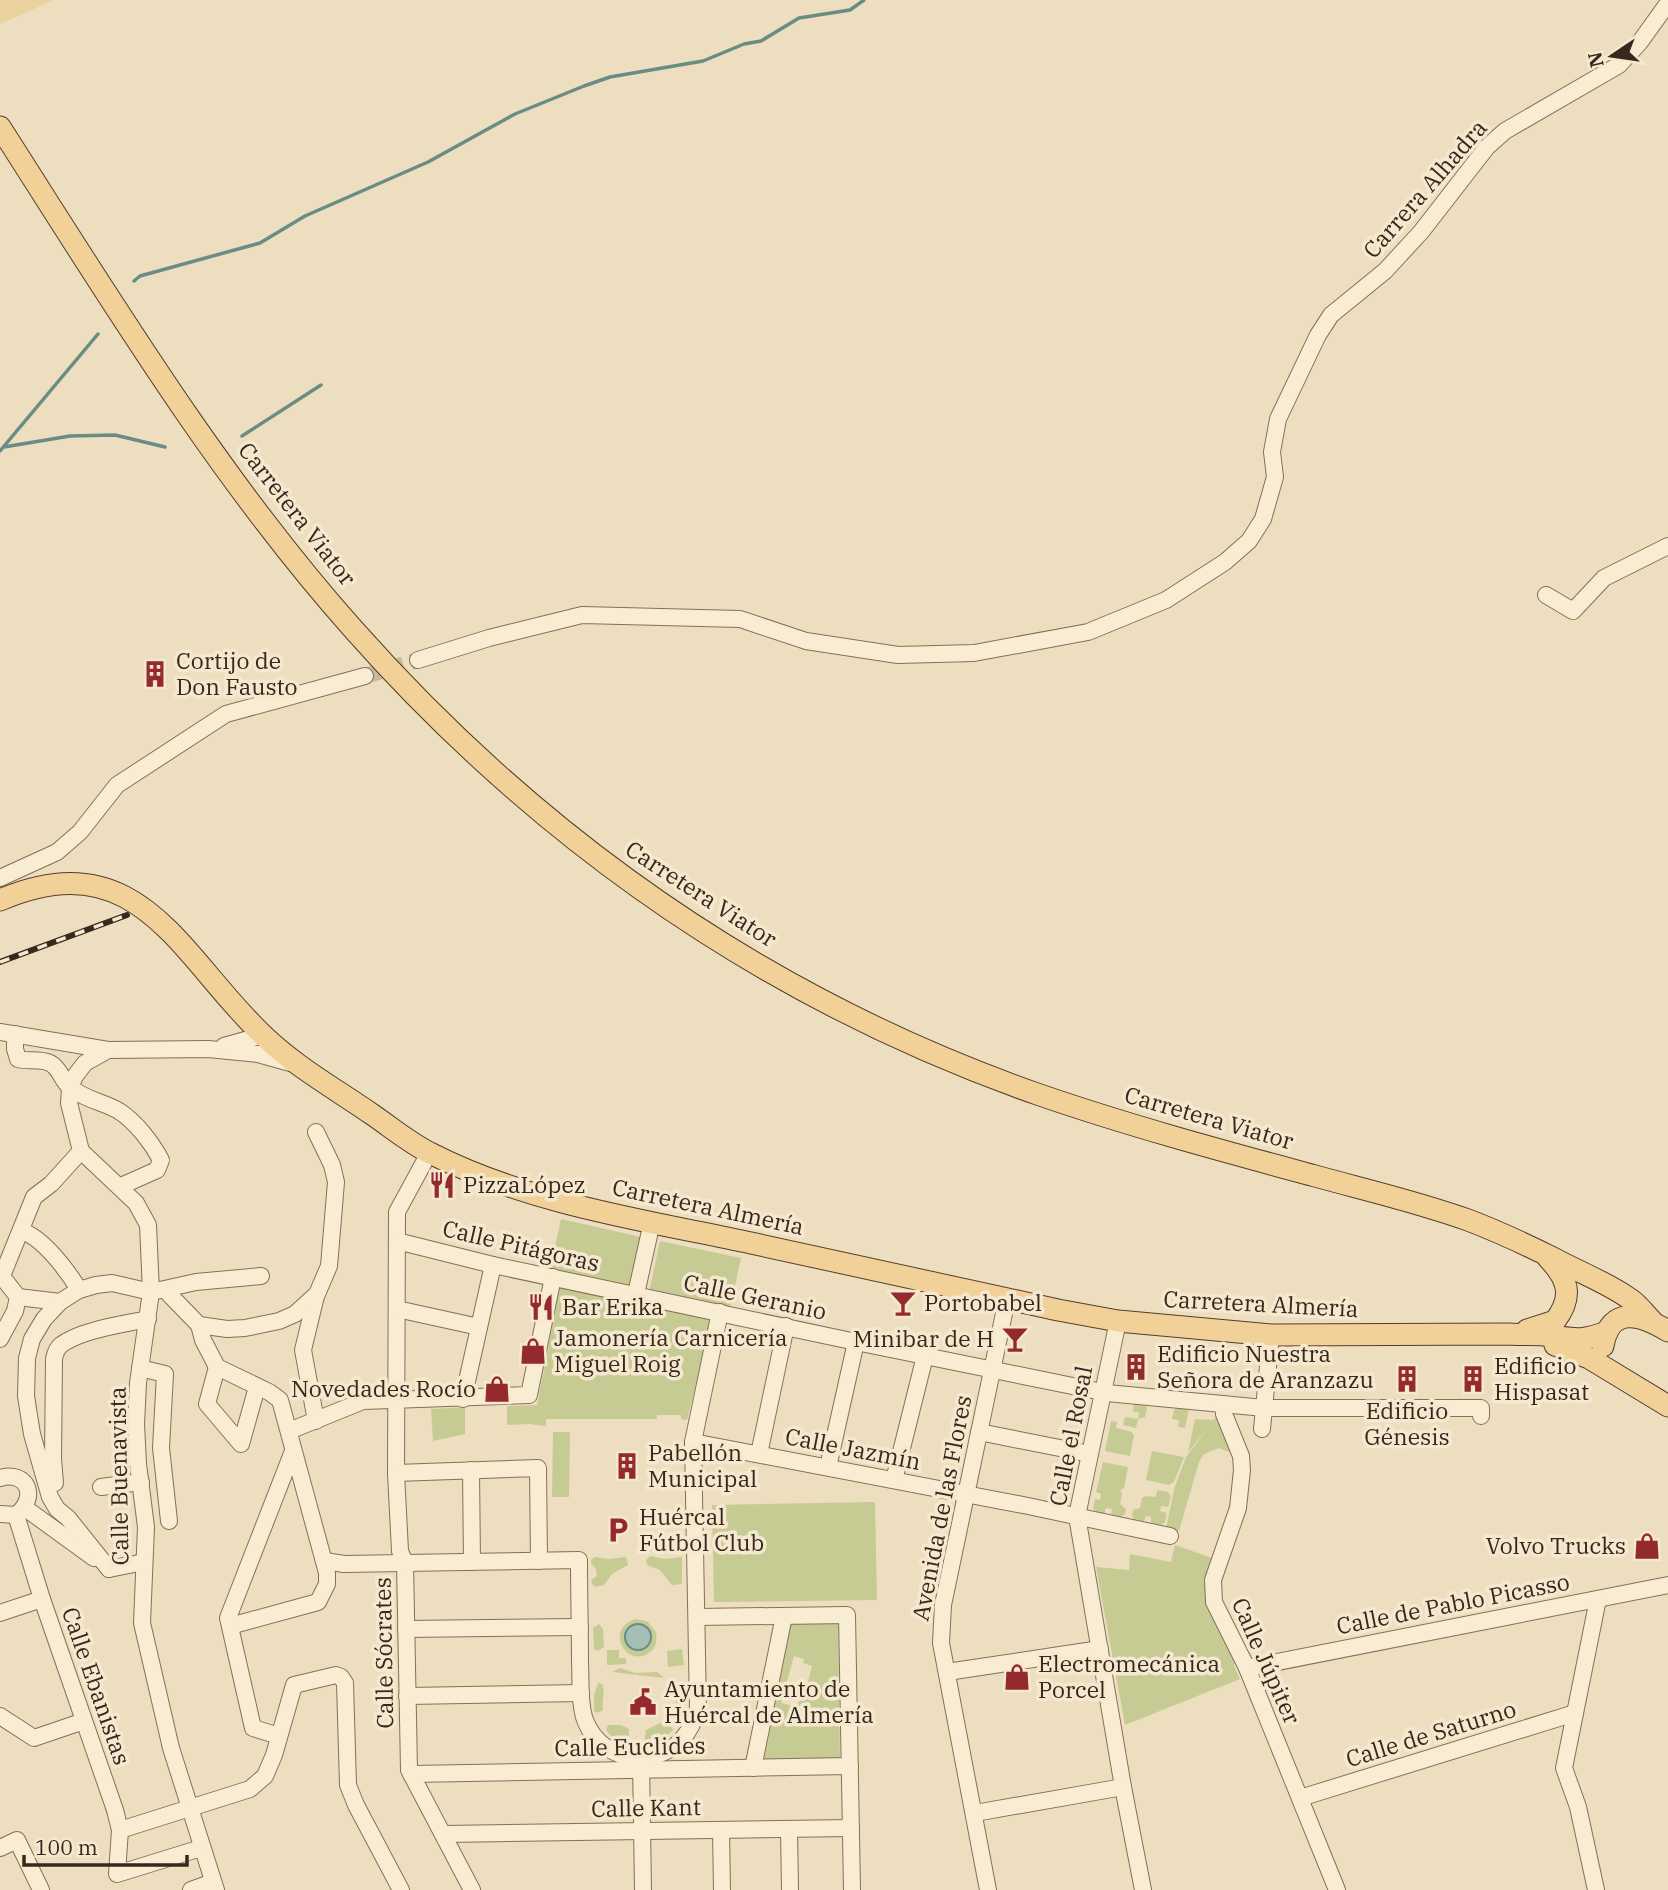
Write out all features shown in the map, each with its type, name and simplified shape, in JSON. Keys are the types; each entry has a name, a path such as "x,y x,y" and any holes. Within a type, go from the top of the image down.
{"main road":[{"name":"Carretera Viator","path":"0,127 183,407 267,523 351,626 416,698 472,753 571,838 694,926 848,1013 935,1055 1041,1096 1470,1221 1544,1254 1632,1300 1660,1326"},
{"name":"Carretera Almería","path":"0,900 36,887 61,883 92,886 124,896 152,914 265,1038 299,1065 429,1153 496,1182 577,1206 1118,1321 1271,1335 1509,1335"},
{"path":"1509,1335 1555,1321 1566,1301 1567,1289 1562,1274 1544,1254"},
{"path":"1574,1269 1602,1290 1607,1303 1609,1330"},
{"path":"1617,1375 1604,1358 1603,1344 1609,1330 1618,1320 1632,1316 1660,1326"},
{"path":"1509,1335 1546,1335 1583,1340 1609,1330"},
{"path":"1509,1335 1562,1347 1589,1358 1668,1406"}],"street":[{"name":"Carrera Alhadra","path":"418,660 489,638 582,615 740,619 806,641 898,655 974,653 1088,632 1166,600 1224,562 1249,541 1264,519 1275,477 1272,452 1278,419 1318,335 1332,315 1385,271 1421,232 1487,147 1505,131 1619,65 1640,42 1668,3"},
{"path":"1546,595 1573,611 1604,578 1668,546"},
{"path":"0,878 57,852 80,832 117,785 226,715 365,676"},
{"path":"208,1049 228,1042 238,1034 242,1013"},
{"path":"8,1033 107,1050 208,1049 241,1052 299,1065"},
{"path":"8,1033 18,1059 37,1059 49,1063 59,1070 70,1088 120,1112 153,1145 162,1160 157,1170 121,1186"},
{"path":"208,1049 265,1038"},
{"path":"241,1052 259,1047 265,1038"},
{"path":"16,1304 1,1275 22,1231 34,1197 51,1184 82,1151 69,1103 70,1088 85,1063 107,1050"},
{"path":"316,1132 337,1182 329,1266 317,1294 303,1350 316,1420"},
{"name":"Calle Buenavista","path":"82,1151 121,1186 136,1203 148,1225 158,1291 148,1319 140,1368 136,1424 146,1527 142,1623 171,1748 214,1886"},
{"name":"Calle Sócrates","path":"429,1153 397,1212 396,1472 400,1551 405,1563 409,1770 472,1890"},
{"path":"636,1294 652,1222"},
{"path":"22,1231 32,1234 70,1275 79,1290"},
{"name":"Calle Pitágoras","path":"397,1241 494,1265 636,1294"},
{"path":"463,1399 494,1265"},
{"path":"109,1569 68,1518 57,1509 50,1497 32,1434 26,1377 32,1339 44,1319 60,1302 79,1290 113,1283 158,1291 196,1282 261,1276"},
{"path":"289,1431 363,1401 529,1395 553,1277"},
{"path":"158,1291 199,1325 227,1329 265,1325 295,1314 317,1294"},
{"name":"Calle Geranio","path":"636,1294 1103,1392 1264,1408 1481,1408 1481,1416"},
{"name":"Avenida de las Flores","path":"988,1890 941,1643 943,1605 1007,1299"},
{"path":"16,1304 60,1302"},
{"path":"0,1339 16,1304"},
{"path":"397,1309 479,1327"},
{"path":"325,1561 405,1563 579,1560 581,1693 585,1720 594,1737 617,1754 641,1764 664,1753 680,1742 692,1727 698,1708 693,1442 720,1312"},
{"path":"68,1518 54,1482 52,1460 56,1352 60,1345 96,1330 148,1319"},
{"name":"Calle el Rosal","path":"1118,1321 1077,1516 1143,1890"},
{"path":"199,1325 203,1340 217,1367 280,1400 325,1561 327,1584 318,1602 230,1626"},
{"path":"759,1454 786,1326"},
{"path":"1262,1429 1271,1335"},
{"path":"828,1467 856,1342"},
{"path":"894,1480 925,1356"},
{"path":"217,1367 207,1404 241,1444 257,1387"},
{"path":"140,1368 165,1374 161,1448 169,1521"},
{"name":"Calle Júpiter","path":"1223,1404 1224,1414 1241,1456 1242,1470 1238,1508 1213,1580 1214,1602 1247,1668 1337,1890"},
{"path":"979,1432 1090,1454"},
{"name":"Calle Jazmín","path":"693,1442 1170,1536"},
{"path":"137,1447 161,1448"},
{"path":"279,1736 253,1728 228,1618 293,1451"},
{"path":"396,1472 537,1468 539,1561"},
{"path":"471,1470 472,1562"},
{"name":"Calle Ebanistas","path":"1,1475 18,1478 28,1492 14,1512 115,1810 120,1830 117,1874 201,1848"},
{"path":"101,1487 141,1482"},
{"path":"14,1512 109,1569 144,1562"},
{"name":"Calle de Pablo Picasso","path":"1247,1668 1668,1585"},
{"path":"0,1613 42,1599"},
{"path":"1596,1890 1578,1807 1564,1768 1598,1599"},
{"path":"697,1617 847,1615 852,1890"},
{"path":"753,1768 783,1616"},
{"path":"406,1629 580,1627"},
{"path":"947,1672 1100,1649"},
{"path":"120,1830 250,1789 265,1776 274,1755 294,1685 333,1675 341,1677 345,1683 348,1785 401,1890"},
{"path":"407,1696 581,1693"},
{"name":"Calle de Saturno","path":"1300,1798 1575,1713"},
{"path":"0,1716 34,1738 84,1721"},
{"path":"680,1742 678,1760 684,1766 696,1769"},
{"path":"587,1771 597,1768 603,1761 601,1743"},
{"path":"641,1764 643,1890"},
{"name":"Calle Euclides","path":"411,1774 587,1771 641,1764 696,1769 850,1766"},
{"path":"975,1813 1123,1787"},
{"name":"Calle Kant","path":"443,1834 851,1828"},
{"path":"789,1829 790,1890"},
{"path":"721,1830 722,1890"},
{"path":"0,1848 17,1840 40,1890"},
{"path":"191,1890 214,1886"}],"green space":[{"path":"561,1219 641,1237 631,1287 550,1271"},
{"path":"660,1241 741,1258 730,1309 649,1292"},
{"path":"557,1284 712,1319 687,1420 681,1419 681,1415 657,1415 657,1419 546,1419 546,1426 507,1425 507,1406 537,1405 558,1297"},
{"path":"1134,1403 1145,1404 1145,1417 1138,1419 1139,1413 1133,1411"},
{"path":"465,1407 465,1434 433,1441 431,1409"},
{"path":"1178,1407 1189,1409 1185,1428 1178,1427 1179,1420 1172,1419 1174,1410"},
{"path":"1220,1414 1234,1454 1219,1448 1204,1454 1199,1462 1179,1531 1166,1528 1175,1486 1186,1457 1209,1427 1188,1452 1195,1419 1213,1420"},
{"path":"1125,1417 1138,1419 1136,1428 1123,1425"},
{"path":"1111,1421 1117,1422 1116,1428 1132,1432 1134,1436 1130,1456 1105,1451"},
{"path":"553,1432 570,1432 569,1497 552,1497"},
{"path":"1152,1451 1184,1457 1174,1482 1169,1485 1146,1480"},
{"path":"1103,1462 1128,1467 1124,1488 1120,1490 1120,1504 1126,1509 1125,1514 1120,1517 1111,1515 1112,1509 1106,1508 1104,1514 1093,1508 1095,1499 1100,1500 1101,1494 1096,1492"},
{"path":"1157,1490 1168,1492 1171,1497 1168,1507 1161,1506 1160,1511 1167,1513 1165,1522 1161,1525 1151,1523 1151,1517 1146,1516 1144,1521 1134,1520 1133,1510 1140,1508 1142,1498 1156,1497"},
{"path":"875,1502 877,1600 714,1602 712,1505"},
{"path":"1175,1545 1215,1559 1212,1569 1236,1660 1234,1666 1240,1679 1125,1725 1096,1567 1129,1570 1130,1554 1171,1562"},
{"path":"650,1556 665,1559 682,1557 682,1584 672,1585 660,1570 647,1565 646,1560"},
{"path":"595,1557 626,1557 628,1565 612,1574 604,1585 596,1587 591,1580 597,1576 591,1563"},
{"path":"635,1619 647,1621 656,1632 656,1643 650,1652 634,1656 627,1652 620,1639 626,1624","holes":["635,1624 646,1626 651,1634 632,1649 627,1643 627,1632"]},
{"path":"599,1624 603,1629 604,1647 598,1651 594,1649 593,1628"},
{"path":"791,1624 838,1624 840,1759 764,1760","holes":["794,1656 804,1659 803,1663 812,1666 803,1701 799,1701 797,1707 781,1703"]},
{"path":"682,1649 684,1665 668,1667 667,1651"},
{"path":"607,1650 619,1650 619,1658 626,1658 626,1664 607,1665"},
{"path":"620,1668 635,1673 657,1672 664,1678 612,1672"},
{"path":"598,1683 603,1687 603,1710 597,1713 594,1711 594,1695"},
{"path":"678,1688 683,1690 684,1709 678,1723 673,1719"},
{"path":"660,1723 670,1725 673,1730 657,1741 639,1746 621,1743 606,1730 608,1725 621,1725 629,1729 629,1740 644,1742 646,1730"}],"sand":[{"path":"0,0 54,0 0,24"}],"water":[{"path":"638,1624 647,1628 651,1637 647,1646 638,1650 629,1646 625,1637 629,1628"}],"waterway":[{"path":"134,281 140,276 260,243 305,216 428,162 515,114 584,86 610,77 703,61 744,44 761,41 799,18 850,10 864,0"},
{"path":"0,451 98,334"},
{"path":"242,436 321,385"},
{"path":"4,447 70,436 115,435 165,447"}],"tunnel":[{"path":"365,676 418,660"}],"railway":[{"path":"0,962 127,915"}],"place":[{"name":"Cortijo de Don Fausto","path":"155,674"},
{"name":"PizzaLópez","path":"442,1185"},
{"name":"Portobabel","path":"903,1303"},
{"name":"Bar Erika","path":"541,1307"},
{"name":"Minibar de H","path":"1015,1339"},
{"name":"Jamonería Carnicería Miguel Roig","path":"533,1351"},
{"name":"Edificio Nuestra Señora de Aranzazu","path":"1136,1367"},
{"name":"Edificio Génesis","path":"1407,1379"},
{"name":"Edificio Hispasat","path":"1473,1379"},
{"name":"Novedades Rocío","path":"497,1389"},
{"name":"Pabellón Municipal","path":"627,1466"},
{"name":"Huércal Fútbol Club","path":"618,1530"},
{"name":"Volvo Trucks","path":"1647,1546"},
{"name":"Electromecánica Porcel","path":"1017,1677"},
{"name":"Ayuntamiento de Huércal de Almería","path":"643,1702"}]}
